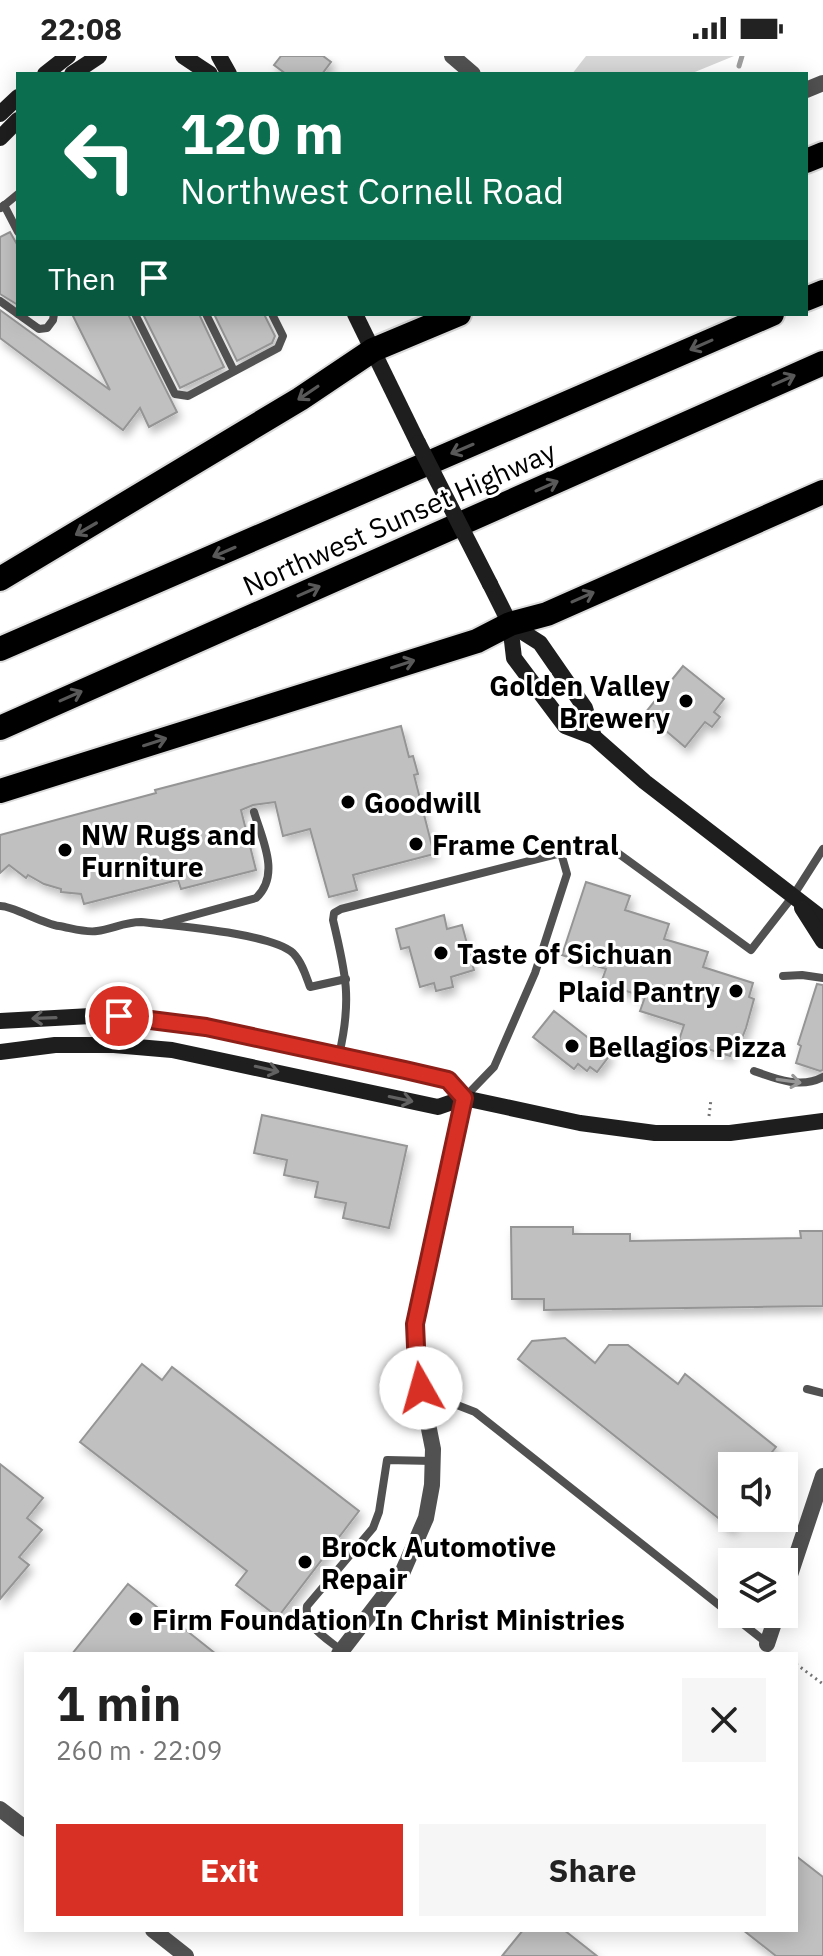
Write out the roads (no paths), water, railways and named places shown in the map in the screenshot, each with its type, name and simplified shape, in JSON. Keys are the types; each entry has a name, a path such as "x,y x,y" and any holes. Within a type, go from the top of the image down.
{"highway":[{"path":"0,579 287,407 373,350 454,316"},
{"name":"Northwest Sunset Highway","path":"0,649 767,316"},
{"name":"Northwest Sunset Highway","path":"0,728 823,363"},
{"path":"0,791 477,641 510,624 547,614 823,492"}],"main road":[{"path":"48,72 68,56"},
{"path":"75,72 99,56"},
{"path":"183,56 207,72"},
{"path":"0,114 16,99"},
{"path":"0,138 16,122"},
{"path":"356,316 510,624 514,658 521,670 565,726 594,737 627,767 823,919"},
{"path":"510,624 540,643 585,708 594,737"},
{"path":"795,898 823,941"},
{"path":"0,1021 91,1016 147,1018 206,1027 448,1080 464,1098"},
{"path":"0,1052 55,1045 114,1045 172,1050 438,1107 464,1098 580,1123 655,1133 730,1133 823,1121"}],"street":[{"path":"341,1652 403,1571 426,1518 433,1461 417,1369 415,1324 464,1098"},
{"path":"798,1551 823,1476"},
{"path":"767,1644 772,1628"},
{"path":"0,1809 24,1827"},
{"path":"156,1932 186,1956"}],"lane":[{"path":"2,207 16,229"},
{"path":"21,316 39,329 47,328 54,316"},
{"path":"136,316 175,394 188,396 278,348 283,336 273,316"},
{"path":"207,316 234,371"},
{"path":"160,924 256,898 262,892 270,871 254,812"},
{"path":"339,1055 348,1012 346,979 333,920 334,913 341,909 561,853 583,843 604,843 751,950 795,898 823,849"},
{"path":"464,1098 494,1067 535,973 567,874 561,853"},
{"path":"0,906 10,907 55,926 95,932 130,922 160,924 281,945 297,958 310,987 346,979"},
{"path":"783,976 823,978"},
{"path":"754,1071 797,1083 823,1077"},
{"path":"807,1389 823,1393"},
{"path":"425,1407 457,1405 475,1412 767,1644"},
{"path":"341,1652 313,1626 306,1616 307,1606 373,1528 379,1512 387,1460 433,1461"}],"waterway":[{"path":"739,66 742,56"}],"place":[{"name":"Golden Valley Brewery","path":"686,701"},
{"name":"Goodwill","path":"348,802"},
{"name":"Frame Central","path":"416,844"},
{"name":"NW Rugs and Furniture","path":"65,850"},
{"name":"Taste of Sichuan","path":"441,953"},
{"name":"Plaid Pantry","path":"736,991"},
{"name":"Bellagios Pizza","path":"572,1046"},
{"name":"Brock Automotive Repair","path":"305,1562"},
{"name":"Firm Foundation In Christ Ministries","path":"136,1619"}]}
